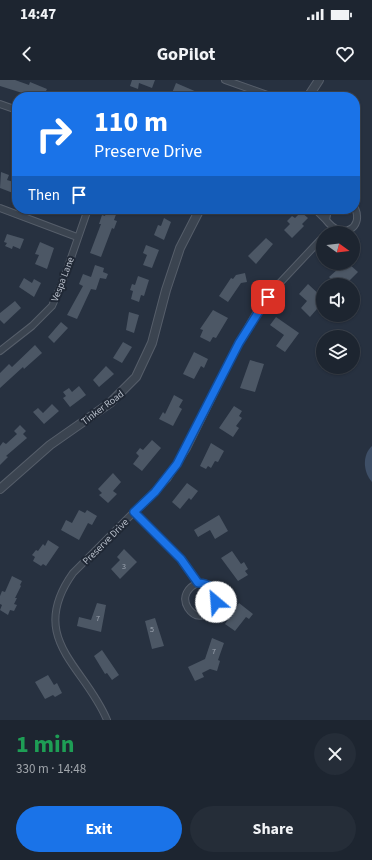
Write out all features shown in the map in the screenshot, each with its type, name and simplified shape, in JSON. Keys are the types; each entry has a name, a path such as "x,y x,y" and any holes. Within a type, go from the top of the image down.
{"street":[{"path":"225,80 259,92"},
{"path":"311,92 319,80"},
{"path":"0,104 12,108"},
{"path":"0,208 12,213"},
{"path":"16,214 77,237"},
{"name":"Vespa Lane","path":"0,351 32,326 52,306 63,281 86,214"},
{"name":"Tinker Road","path":"0,489 50,445 110,403 136,377 152,343 180,248 197,214"},
{"path":"320,214 330,226"},
{"path":"326,220 327,214"},
{"path":"352,226 357,220 356,214"},
{"name":"Preserve Drive","path":"107,720 95,697 61,649 56,624 57,606 63,589 73,574 155,492 177,464 239,343 258,310 277,286 316,244"},
{"path":"134,512 181,559 198,583 208,585 214,591 216,596 215,606 212,610 203,615 192,612 186,604 186,594 189,589 198,583"}],"water":[{"path":"372,446 372,482 365,469 365,459"}],"building":[{"path":"0,80 15,80 29,85 30,82 47,89 46,92 19,92 0,86"},
{"path":"132,80 155,80 152,88 139,83 138,89 130,86"},
{"path":"176,83 197,92 172,92"},
{"path":"1,172 9,175 7,180 12,182 12,193 0,188"},
{"path":"106,214 116,214 114,220 117,221 114,229 112,228 101,257 90,253 101,224 99,224 102,215 105,216"},
{"path":"299,214 303,214 308,218 302,224 304,226 292,238 284,230 290,224 287,221 292,216 295,218"},
{"path":"164,218 171,222 164,240 154,235 158,225 161,226"},
{"path":"7,234 24,239 20,249 13,246 12,249 5,246 7,243 4,242"},
{"path":"266,238 273,244 256,264 248,256"},
{"path":"40,242 54,248 47,269 35,264 39,255 35,254"},
{"path":"146,245 159,250 152,268 143,265 147,255 143,253"},
{"path":"95,265 104,268 103,272 108,274 106,279 100,278 96,290 91,289 77,319 67,315 83,286 79,284 83,274 91,277"},
{"path":"337,270 356,270 358,272 352,278 329,277"},
{"path":"245,273 247,282 241,283 228,302 219,296 231,278 233,279 236,275"},
{"path":"138,276 149,280 144,296 141,295 139,302 131,299 133,291 130,290 132,284 135,285"},
{"path":"24,278 32,283 34,279 41,283 34,297 19,287"},
{"path":"308,284 316,291 316,310 310,317 301,308 307,301 299,294"},
{"path":"15,301 21,308 4,324 0,320 0,313"},
{"path":"213,310 228,318 216,338 213,337 210,342 200,337 203,330 200,329"},
{"path":"129,312 139,315 134,333 126,330"},
{"path":"276,317 299,333 285,352 276,346 284,335 270,325"},
{"path":"61,322 68,328 54,343 48,337"},
{"path":"123,342 132,347 122,363 113,358"},
{"path":"35,345 42,353 24,369 23,367 0,388 0,373 9,364 12,367"},
{"path":"194,352 208,359 204,368 201,366 194,379 183,374"},
{"path":"250,360 264,364 255,392 240,388"},
{"path":"106,366 114,374 99,387 93,380"},
{"path":"79,386 86,395 70,407 63,398 66,396 63,392 69,388 72,392"},
{"path":"174,395 183,400 179,407 182,409 173,426 159,419 163,412 165,414"},
{"path":"52,404 59,411 44,424 33,412 38,408 43,413"},
{"path":"234,406 242,411 239,416 242,418 236,426 239,428 233,437 219,428"},
{"path":"20,425 26,431 23,434 27,438 6,456 8,457 0,465 0,446 3,442 6,444 17,434 14,431"},
{"path":"152,440 161,448 142,471 133,464 139,456 136,453 140,448 143,450"},
{"path":"211,443 224,451 218,462 215,461 211,468 208,466 206,469 200,466"},
{"path":"113,473 121,482 113,491 117,494 108,503 99,495 102,493 98,489"},
{"path":"187,483 198,491 191,500 189,498 180,509 172,502"},
{"path":"79,510 85,513 87,510 97,516 92,525 88,523 79,540 61,530 66,520 72,523"},
{"path":"219,515 228,531 215,539 210,530 198,537 194,530"},
{"path":"48,540 59,547 46,566 43,564 41,566 33,561 35,557 32,555 36,550 38,551 43,544 45,546"},
{"path":"124,549 137,562 120,579 111,569 120,560 117,557"},
{"path":"232,551 241,564 244,562 248,569 245,571 248,575 238,581 221,558"},
{"path":"12,576 22,581 15,598 17,598 14,604 17,605 14,611 10,610 8,615 0,610 2,605 0,604 0,596 2,591 5,592"},
{"path":"97,603 106,605 101,632 77,626 79,617 91,620"},
{"path":"239,603 253,614 249,619 246,617 235,631 225,624"},
{"path":"155,618 164,646 152,649 145,621"},
{"path":"212,638 224,643 218,660 220,661 217,671 210,669 202,673 204,677 195,681 188,667 205,659"},
{"path":"102,650 119,675 112,680 107,673 105,674 94,656"},
{"path":"48,675 54,685 57,683 62,693 55,697 53,695 45,699 35,682"}],"route":[{"path":"216,602 216,596 212,588 203,583 198,583 181,559 134,512 167,479 187,448 248,325 268,297"}]}
